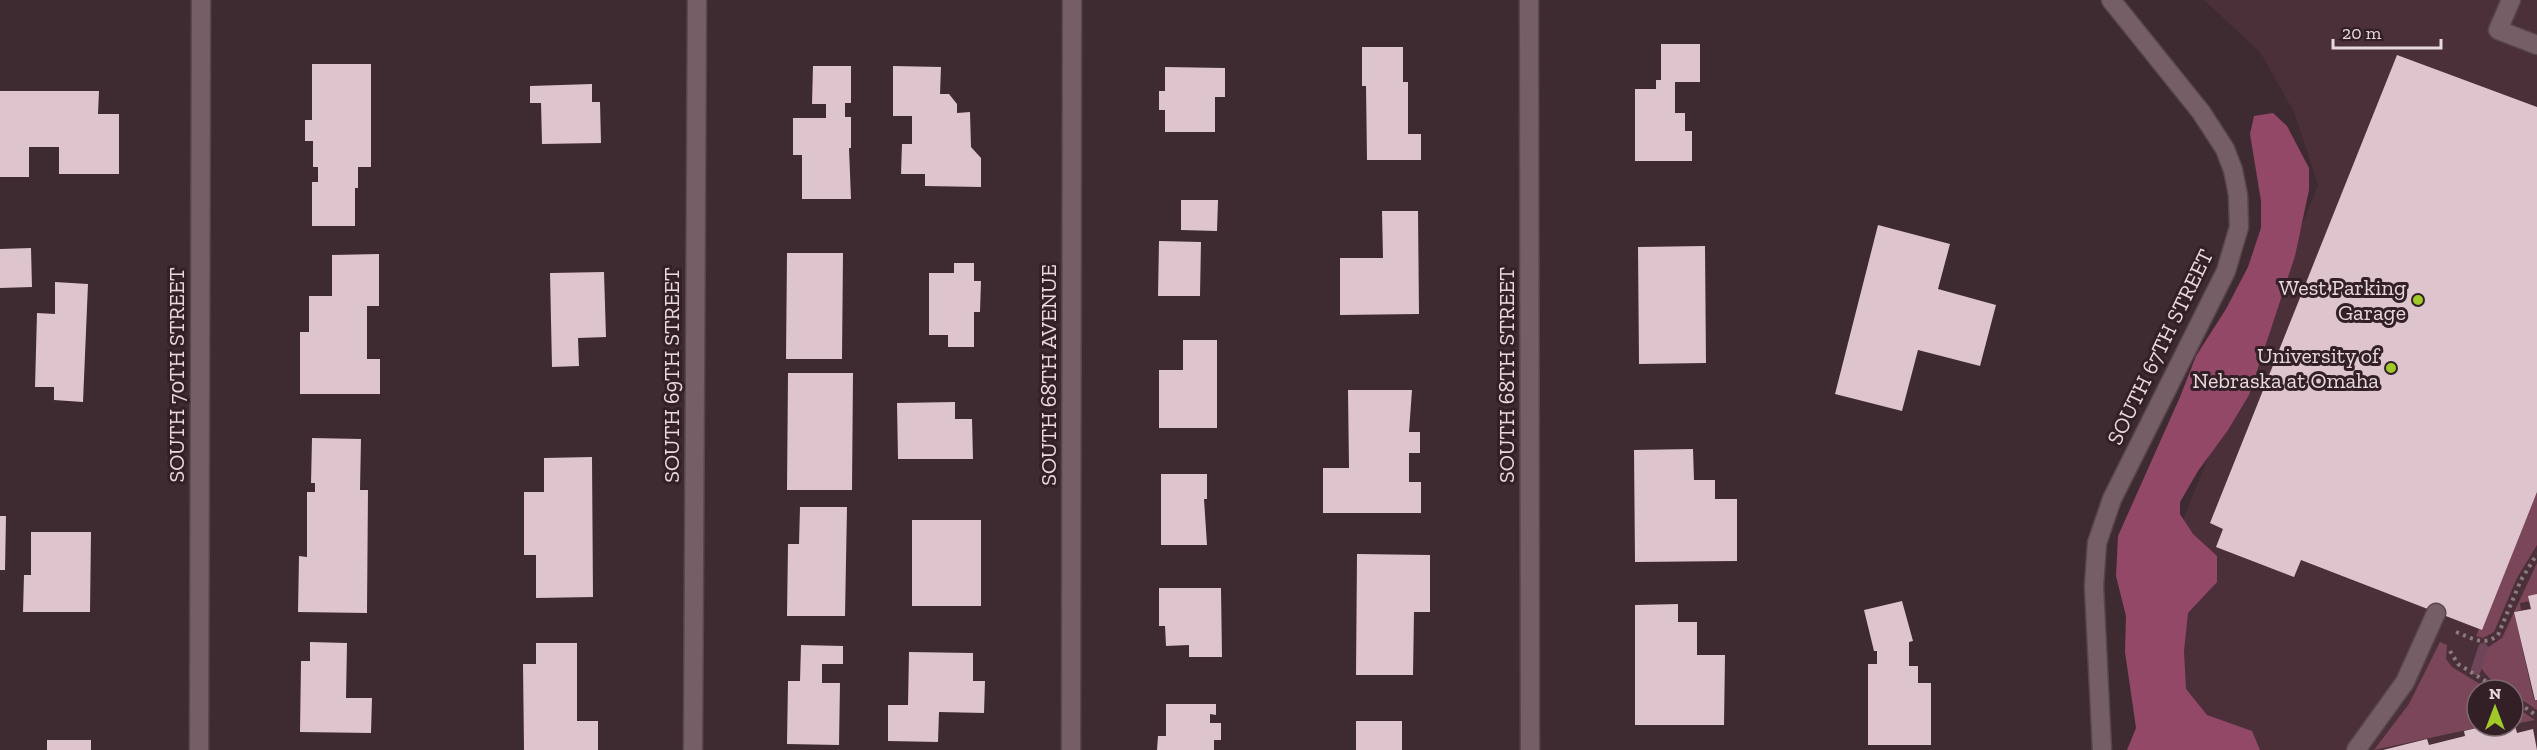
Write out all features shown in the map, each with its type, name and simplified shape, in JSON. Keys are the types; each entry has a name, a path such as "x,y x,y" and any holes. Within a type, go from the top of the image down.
{"street":[{"name":"SOUTH 70TH STREET","path":"199,750 201,0"},
{"name":"SOUTH 69TH STREET","path":"693,750 697,0"},
{"name":"SOUTH 68TH AVENUE","path":"1071,750 1072,0"},
{"name":"SOUTH 68TH STREET","path":"1529,0 1530,750"},
{"name":"SOUTH 67TH STREET","path":"2102,750 2094,586 2097,543 2112,499 2226,271 2239,227 2238,195 2233,170 2225,149 2201,112 2111,0"},
{"path":"2511,0 2498,30 2537,45"},
{"path":"2356,750 2405,682 2436,613"}],"path":[{"path":"2447,628 2482,642 2491,641 2498,635 2522,580 2537,554"},
{"path":"2453,639 2456,632"},
{"path":"2450,646 2450,654 2458,664 2481,678"}],"shaded area":[{"name":"University of Nebraska at Omaha","path":"2204,0 2537,0 2537,750 2177,750 2170,552 2318,185 2294,112 2260,52"},
{"path":"2273,113 2287,126 2309,168 2309,190 2295,256 2249,395 2180,502 2180,514 2193,534 2217,556 2217,582 2188,613 2184,651 2186,689 2207,715 2252,731 2260,750 2127,750 2136,728 2125,652 2126,616 2116,576 2118,536 2196,356 2226,309 2248,267 2261,228 2261,201 2250,134 2254,116"},
{"path":"2537,492 2537,545 2517,578 2494,632 2483,638 2476,636"},
{"path":"2537,563 2537,594 2530,601 2520,603 2521,610 2514,612"},
{"path":"2514,612 2534,700 2537,700 2537,710 2525,702 2525,678 2490,678 2480,665 2487,648 2502,638"},
{"path":"2440,642 2447,645 2446,659 2452,667 2470,678 2465,678 2465,730 2374,750 2409,704"},
{"path":"2525,713 2535,720 2525,722"}],"building":[{"path":"1661,44 1700,44 1700,82 1675,82 1675,113 1685,113 1685,131 1692,131 1692,161 1635,161 1635,89 1656,89 1656,80 1661,80"},
{"path":"1362,47 1403,47 1403,82 1408,82 1408,134 1421,134 1421,160 1367,160 1366,86 1362,86"},
{"name":"West Parking Garage","path":"2397,55 2537,107 2537,492 2482,630 2301,560 2294,577 2216,547 2223,529 2210,523"},
{"path":"312,64 371,64 371,167 358,167 358,188 355,188 355,226 312,226 312,182 318,182 318,167 313,167 313,141 305,141 305,120 312,120"},
{"path":"813,66 851,66 851,103 845,103 845,117 851,117 851,148 849,148 851,199 802,199 802,155 793,155 793,118 826,118 826,104 812,104"},
{"path":"893,66 941,67 940,94 949,94 957,104 957,113 970,112 971,147 981,158 981,187 925,186 925,174 901,174 902,144 912,144 912,116 893,116"},
{"path":"1165,67 1225,68 1225,97 1215,97 1215,132 1165,132 1165,110 1159,110 1159,91 1165,91"},
{"path":"592,84 592,102 600,102 601,143 542,144 541,103 530,103 530,86"},
{"path":"0,91 99,91 98,114 119,114 119,174 59,174 59,147 29,147 29,177 0,177"},
{"path":"1181,200 1218,200 1217,231 1181,230"},
{"path":"1382,211 1418,211 1419,314 1340,315 1340,258 1383,258"},
{"path":"1878,225 1950,244 1938,289 1996,305 1980,366 1918,350 1902,411 1835,394"},
{"path":"1159,241 1201,242 1200,296 1158,296"},
{"path":"1705,246 1706,363 1639,364 1638,247"},
{"path":"31,248 32,287 0,288 0,249"},
{"path":"787,253 843,253 842,359 786,359"},
{"path":"379,254 379,306 367,306 367,359 380,359 380,394 300,394 300,332 309,332 309,296 332,296 332,255"},
{"path":"954,263 974,263 974,281 981,281 980,312 974,312 974,347 948,347 948,335 929,335 929,273 954,273"},
{"path":"604,272 606,337 578,338 579,366 552,367 550,273"},
{"path":"55,282 88,284 83,402 54,400 54,387 35,387 37,313 55,314"},
{"path":"1183,340 1217,340 1217,428 1159,428 1159,370 1183,370"},
{"path":"788,373 853,373 852,490 787,490"},
{"path":"1348,390 1412,390 1409,432 1420,432 1420,453 1409,453 1409,482 1421,482 1421,513 1323,513 1323,468 1349,468"},
{"path":"955,402 955,419 972,419 973,459 898,459 897,403"},
{"path":"312,438 361,439 360,490 368,490 367,613 298,612 299,556 307,557 307,492 315,492 315,483 311,483"},
{"path":"1693,449 1694,480 1715,480 1715,499 1737,499 1737,561 1635,562 1634,450"},
{"path":"592,457 593,597 536,598 536,555 524,555 524,492 544,492 544,458"},
{"path":"1161,474 1207,474 1207,499 1204,499 1207,545 1161,545"},
{"path":"800,507 847,507 845,616 787,616 788,544 799,544"},
{"path":"0,516 6,516 5,570 0,570"},
{"path":"912,520 981,520 981,606 912,606"},
{"path":"31,532 91,532 90,612 23,612 24,575 31,575"},
{"path":"1357,554 1430,555 1430,612 1414,612 1413,675 1356,675"},
{"path":"1159,588 1221,588 1222,657 1189,657 1189,645 1166,646 1165,626 1159,626"},
{"path":"2537,594 2537,700 2535,700 2514,612 2531,609 2528,596"},
{"path":"1902,601 1913,641 1909,642 1909,666 1918,666 1918,683 1931,683 1931,745 1868,745 1868,664 1877,664 1877,651 1874,651 1864,610"},
{"path":"1678,604 1678,622 1697,622 1697,655 1725,655 1724,725 1635,725 1635,605"},
{"path":"310,642 347,643 346,698 372,698 371,733 300,732 301,661 310,661"},
{"path":"536,643 577,643 577,721 598,721 598,750 524,750 523,664 536,664"},
{"path":"801,645 843,646 843,664 822,664 822,683 840,683 839,745 787,744 788,681 800,681"},
{"path":"909,652 973,653 973,681 985,681 984,713 939,712 938,742 888,741 888,705 908,705"},
{"path":"1166,704 1216,704 1216,715 1210,714 1210,723 1221,723 1221,740 1214,740 1214,750 1157,750 1158,736 1166,736"},
{"path":"1356,721 1402,721 1402,750 1356,750"},
{"path":"2533,729 2537,750 2383,750 2427,739 2429,745 2465,736 2465,738 2525,738 2525,731"},
{"path":"47,740 91,740 91,750 47,750"}],"waterway":[{"path":"2476,670 2483,648"}],"place":[{"name":"West Parking Garage","path":"2418,300"},
{"name":"University of Nebraska at Omaha","path":"2391,368"}]}
